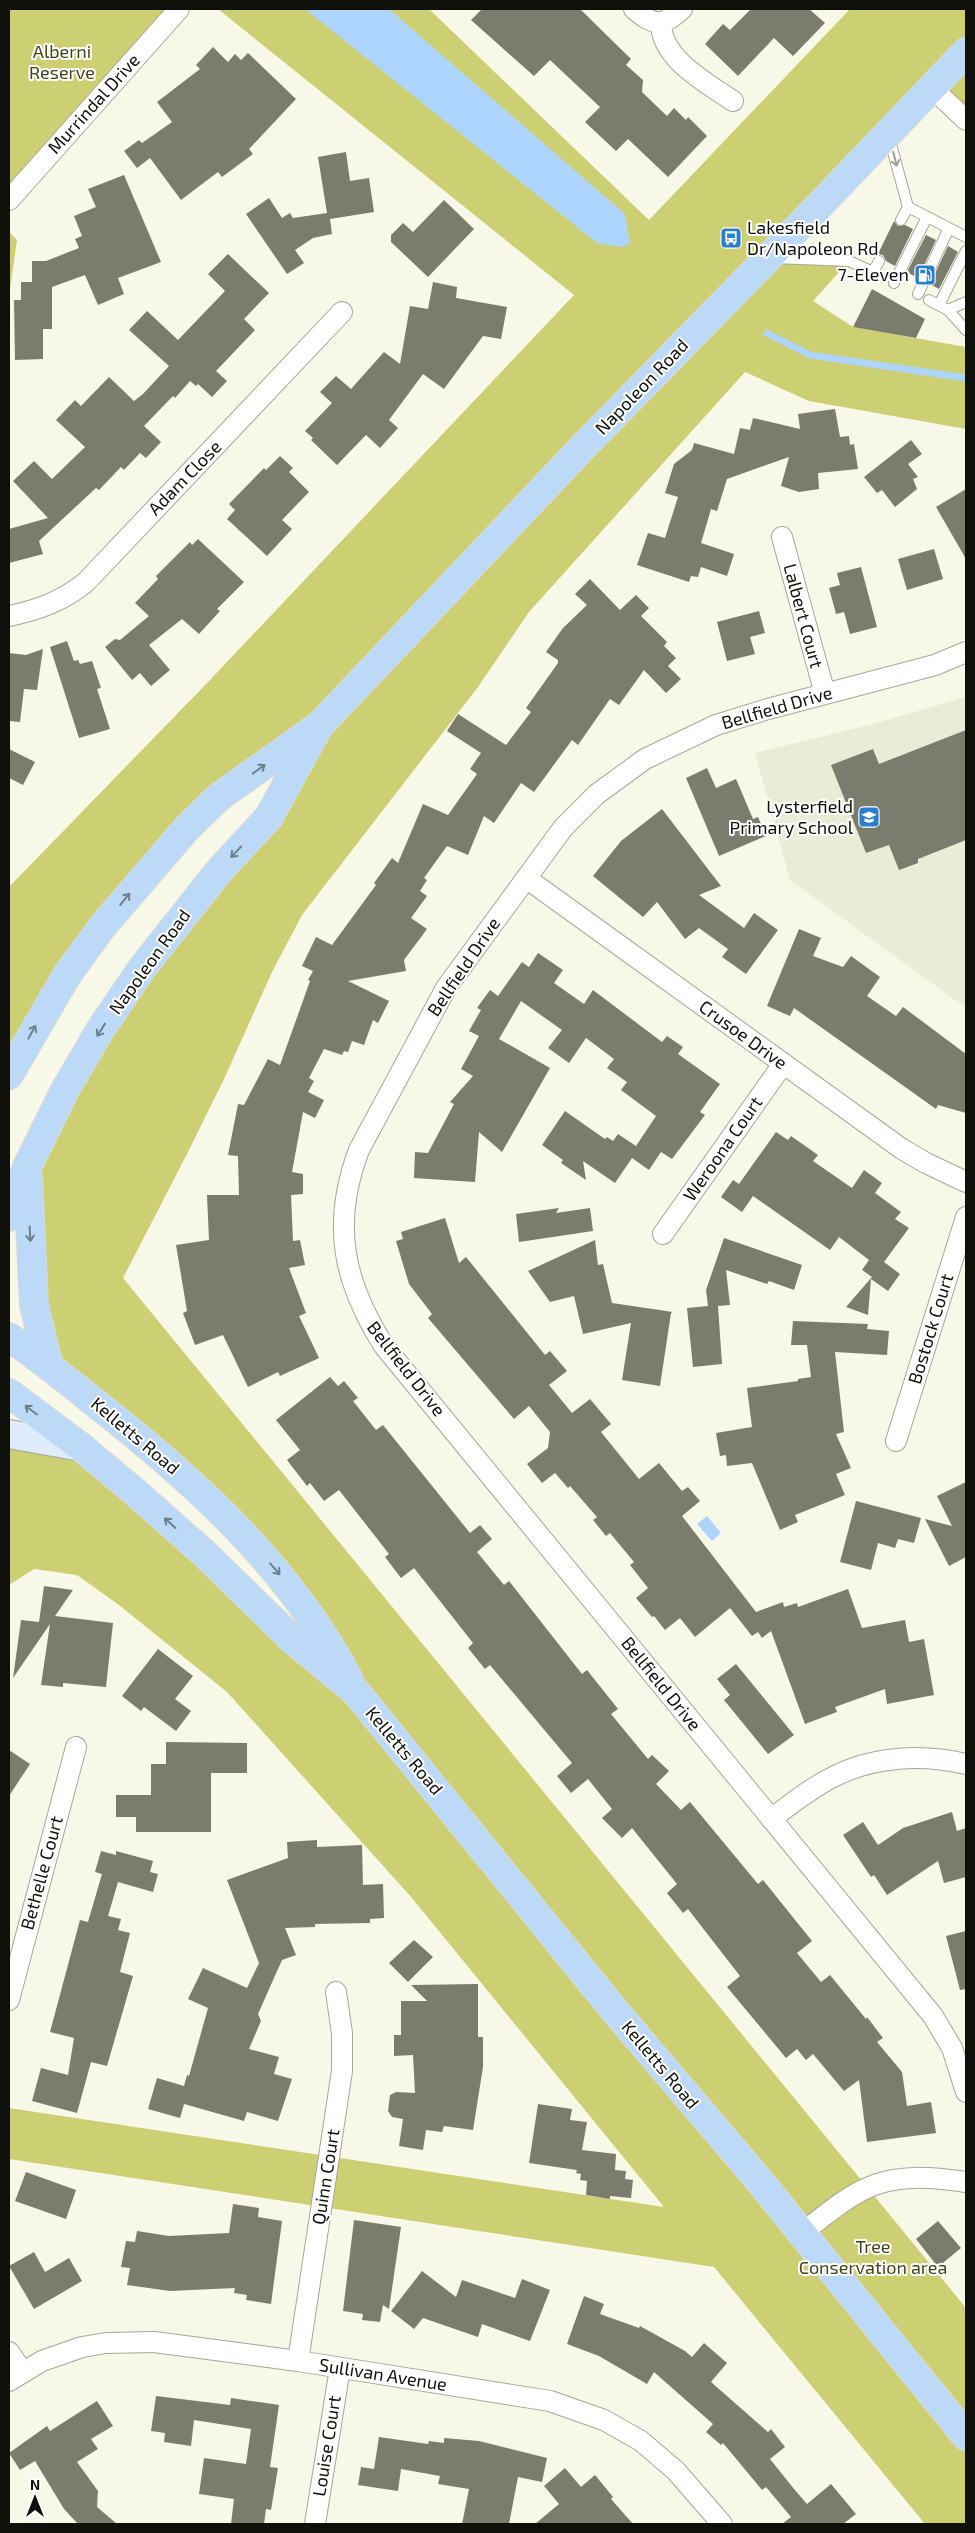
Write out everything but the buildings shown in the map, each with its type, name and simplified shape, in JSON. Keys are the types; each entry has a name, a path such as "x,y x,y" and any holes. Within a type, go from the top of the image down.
{"main road":[{"name":"Napoleon Road","path":"9,1075 68,975 102,927 187,828 219,798 320,725 556,475 769,258 966,52"},
{"name":"Napoleon Road","path":"9,1217 27,1168 65,1090 102,1027 143,967 186,912 219,871 269,817 320,725"},
{"path":"27,1168 34,1305 48,1363"},
{"name":"Kelletts Road","path":"9,1337 48,1363 142,1438 242,1533 289,1585 323,1634 356,1692 615,2012 758,2179 966,2436"},
{"name":"Kelletts Road","path":"9,1393 81,1447 206,1555 292,1640 356,1692"},
{"path":"9,1434 81,1447"}],"street":[{"name":"Murrindal Drive","path":"9,200 179,9"},
{"path":"634,9 650,21 661,23 671,20 682,9"},
{"path":"661,23 662,40 690,72 733,101"},
{"path":"932,88 966,120"},
{"name":"Adam Close","path":"9,616 45,607 86,582 342,312"},
{"name":"Lalbert Court","path":"782,537 825,694"},
{"name":"Bellfield Drive","path":"966,652 935,665 716,725 645,759 612,782 580,810 563,828 446,988 359,1150 351,1170 345,1212 344,1238 350,1280 365,1316 390,1354 932,2016 952,2048 966,2092"},
{"name":"Crusoe Drive","path":"526,878 902,1149 966,1182"},
{"name":"Weroona Court","path":"663,1234 783,1064"},
{"name":"Bostock Court","path":"896,1441 966,1218"},
{"name":"Bethelle Court","path":"9,2000 76,1747"},
{"path":"771,1819 815,1787 856,1768 901,1759 925,1757 966,1764"},
{"name":"Quinn Court","path":"298,2362 342,2071 342,2033 336,1992"},
{"path":"801,2234 844,2199 874,2184 902,2178 966,2177"},
{"name":"Sullivan Avenue","path":"15,2376 42,2361 82,2347 128,2341 182,2344 550,2401 585,2412 623,2430 657,2454 722,2524"},
{"path":"9,2352 15,2376"},
{"name":"Louise Court","path":"315,2524 340,2368"}],"lane":[{"path":"888,134 908,208 901,220"},
{"path":"908,208 966,237"},
{"path":"894,283 927,217"},
{"path":"918,294 949,228"},
{"path":"944,307 966,251"},
{"path":"769,258 849,261 873,272 879,261"},
{"path":"929,300 944,307 966,330"},
{"path":"944,307 966,302"}],"shaded area":[{"name":"Lysterfield Primary School","path":"966,697 966,1008 790,880 755,753 873,724"}],"green space":[{"name":"Alberni Reserve","path":"9,9 179,9 9,200"},
{"name":"Tree Conservation area","path":"218,9 429,9 649,220 850,9 966,9 966,120 932,88 770,257 849,261 813,301 853,327 966,347 966,429 809,401 745,372 529,612 478,687 302,915 272,972 225,1077 123,1278 966,2308 966,2524 925,2524 714,2267 9,2159 9,2108 664,2207 412,1898 227,1692 119,1605 77,1575 34,1569 9,1585 9,1434 81,1447 354,1691 289,1585 48,1363 27,1167 65,1090 319,726 187,828 9,1075 9,887 210,680 574,295"},
{"path":"9,232 17,240 9,296"}],"water":[{"path":"305,9 389,9 625,214 630,244 621,247 597,243"},
{"path":"707,1516 721,1533 712,1541 697,1524"}],"waterway":[{"path":"767,333 810,355 966,378"}],"place":[{"name":"Lakesfield Dr/Napoleon Rd","path":"731,238"},
{"name":"7-Eleven","path":"925,275"},
{"name":"Lysterfield Primary School","path":"869,817"}]}
